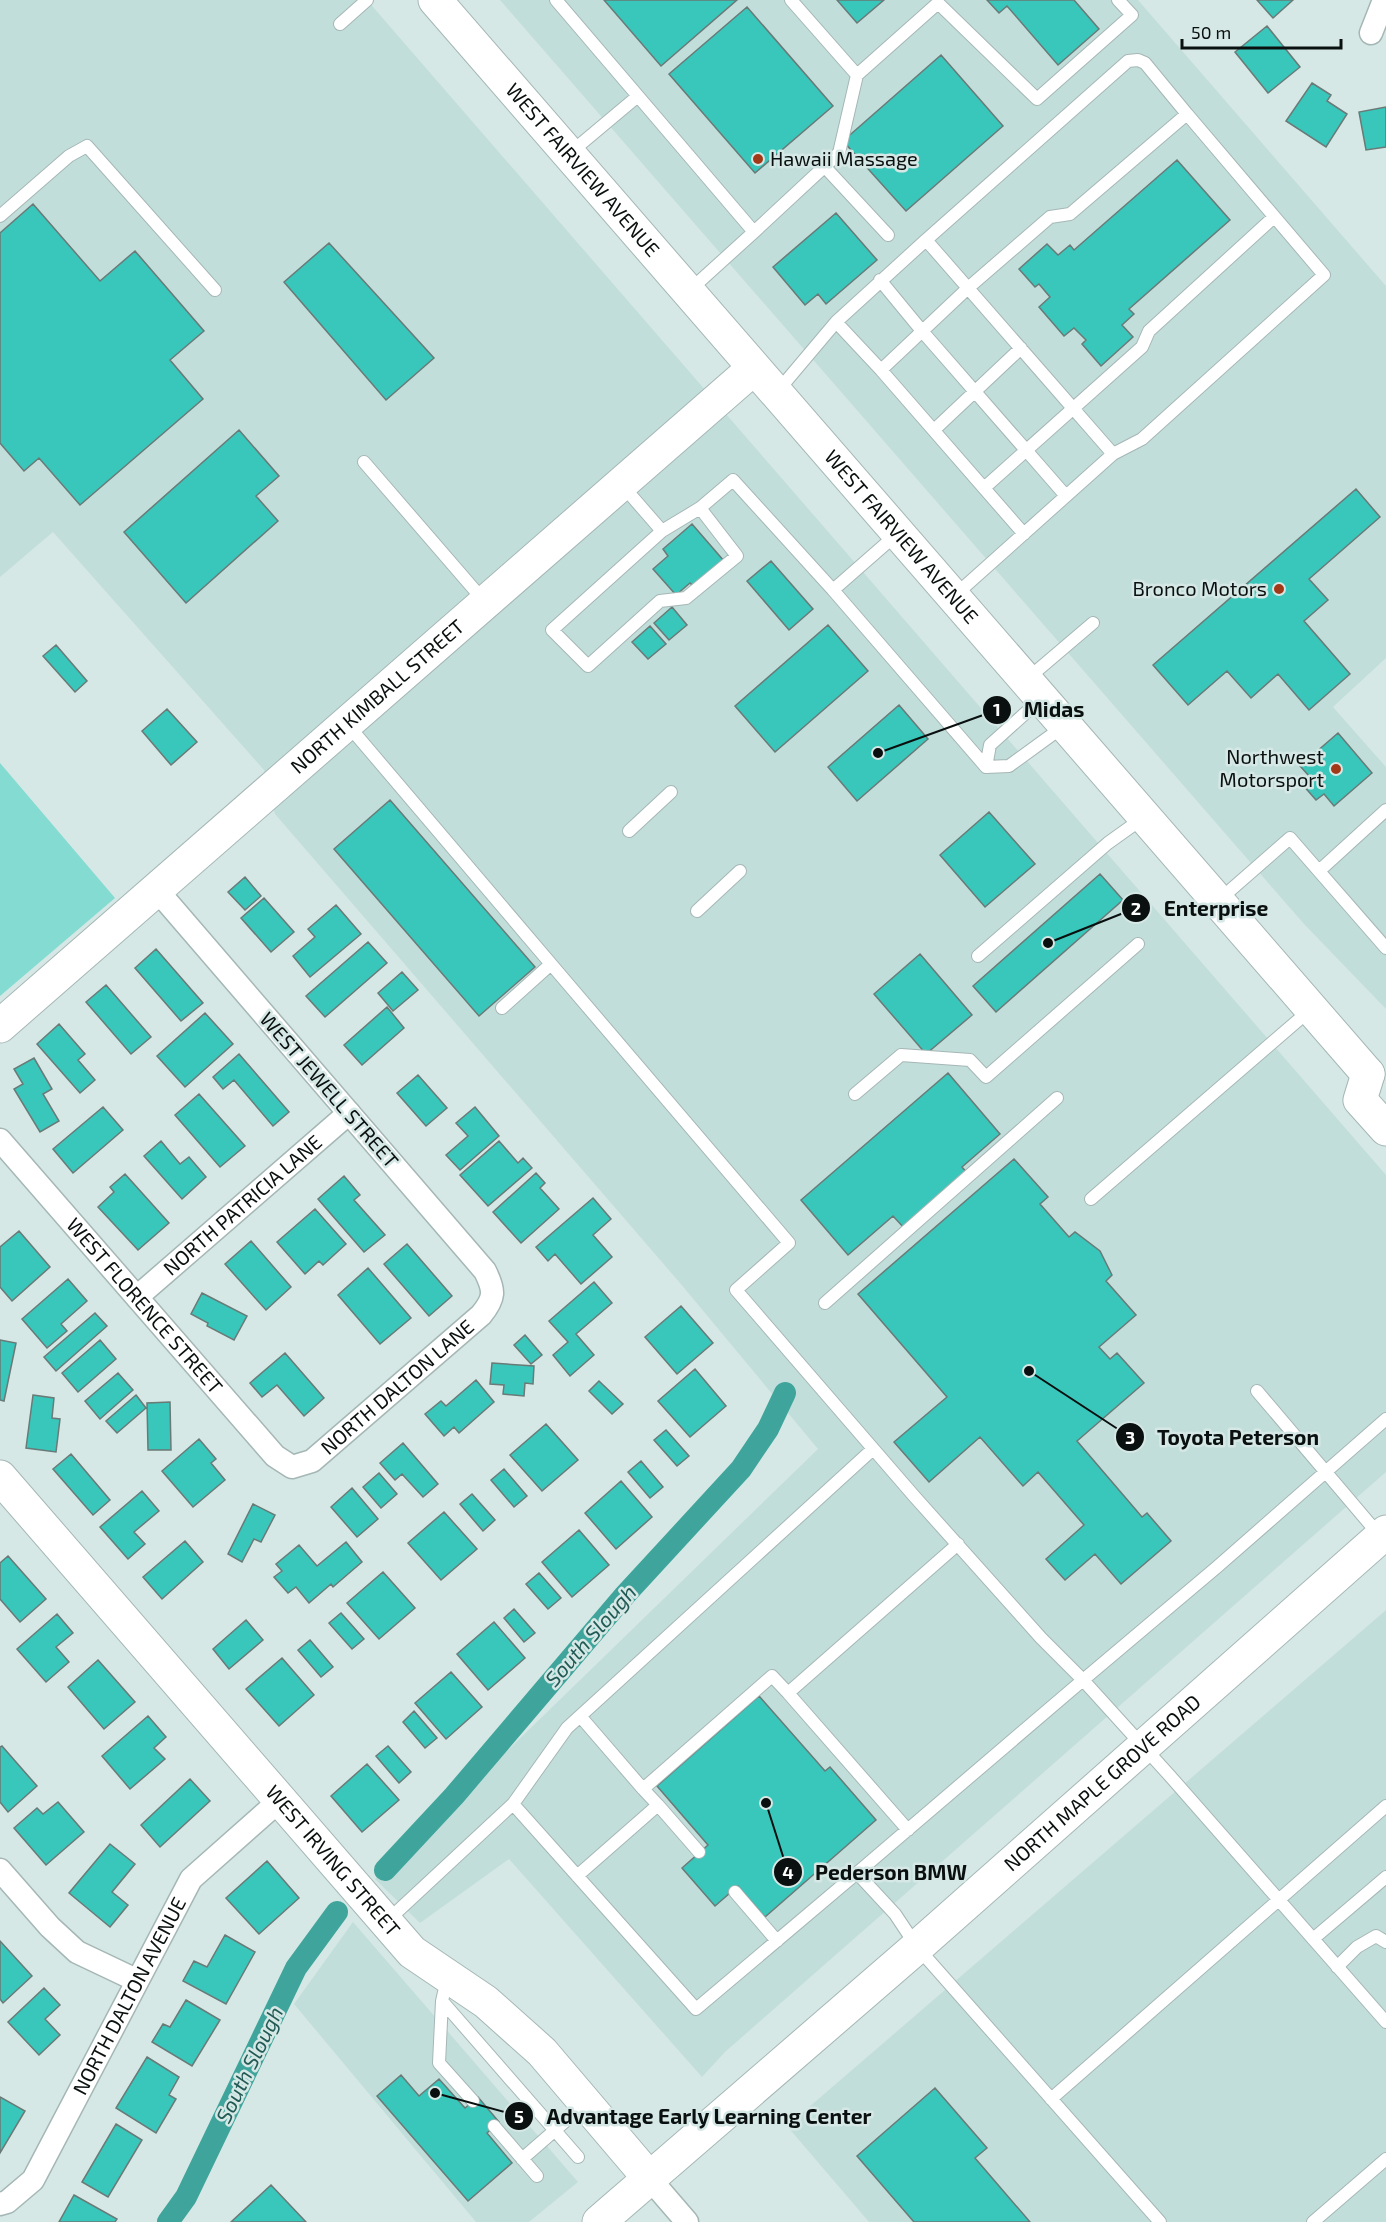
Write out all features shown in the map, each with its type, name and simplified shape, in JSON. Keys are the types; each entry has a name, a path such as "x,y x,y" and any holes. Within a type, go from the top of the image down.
{"main road":[{"name":"WEST FAIRVIEW AVENUE","path":"435,0 1217,901 1312,1008 1377,1071 1360,1100 1386,1129"},
{"name":"NORTH KIMBALL STREET","path":"0,1026 754,368"},
{"name":"WEST IRVING STREET","path":"0,1477 279,1801 445,1989 486,2001 542,2052 650,2179"},
{"name":"NORTH MAPLE GROVE ROAD","path":"599,2222 917,1947 1384,1537"}],"street":[{"path":"1371,33 1384,0"},
{"name":"WEST JEWELL STREET","path":"156,889 485,1272 491,1284 493,1296"},
{"name":"NORTH PATRICIA LANE","path":"137,1297 349,1113"},
{"name":"WEST FLORENCE STREET","path":"0,1140 274,1456 292,1467"},
{"name":"NORTH DALTON LANE","path":"292,1467 312,1461 481,1315 493,1296"},
{"name":"NORTH DALTON AVENUE","path":"0,2204 7,2202 33,2180 136,1980 191,1880 279,1801"},
{"path":"0,1870 50,1927 77,1952 136,1980"},
{"name":"WEST IRVING STREET","path":"650,2179 687,2222"}],"lane":[{"path":"340,24 367,0"},
{"path":"556,0 754,232"},
{"path":"791,0 857,75"},
{"path":"688,292 839,153 857,75 938,2 1037,99 1132,15 1118,0"},
{"path":"776,393 836,322 880,280 1128,61 1138,60 1145,63 1324,275 1142,439 1113,454 953,597"},
{"path":"569,154 638,96"},
{"path":"881,370 968,288 1050,217 1070,214 1187,114"},
{"path":"0,216 69,156 87,146 215,290"},
{"path":"825,166 888,235"},
{"path":"984,488 1142,347 1149,331 1275,217"},
{"path":"926,240 1113,454"},
{"path":"880,280 1065,496"},
{"path":"836,322 881,370 1024,534"},
{"path":"934,430 1021,348"},
{"path":"364,462 486,602"},
{"path":"700,508 737,556 686,598 660,601 588,666 552,630 662,531 700,508 733,480 833,590 986,767"},
{"path":"621,484 662,531"},
{"path":"833,590 897,533"},
{"path":"986,767 990,746 1033,690 1094,623"},
{"path":"346,723 789,1243 736,1290 873,1449 1041,1638 1144,1747 1386,2022"},
{"path":"986,767 1009,766 1065,726"},
{"path":"629,831 671,792"},
{"path":"1319,871 1386,810"},
{"path":"978,956 1108,843 1144,817"},
{"path":"1217,901 1290,838 1386,948"},
{"path":"697,911 740,871"},
{"path":"855,1094 901,1055 970,1060 986,1077 1138,944"},
{"path":"502,1008 551,964"},
{"path":"1091,1199 1312,1008"},
{"path":"825,1303 1057,1098"},
{"path":"1257,1391 1384,1537"},
{"path":"513,1804 696,2009 1386,1419"},
{"path":"386,1922 513,1804 567,1728 873,1449"},
{"path":"788,1694 958,1544"},
{"path":"643,1789 772,1676 908,1830"},
{"path":"580,1716 699,1852"},
{"path":"577,1876 658,1805"},
{"path":"1052,2099 1386,1806"},
{"path":"857,1873 895,1914 917,1947 1160,2222"},
{"path":"1313,1939 1386,1877"},
{"path":"735,1893 777,1941"},
{"path":"1337,1967 1357,1947 1376,1936 1386,1942"},
{"path":"445,1989 439,2063 472,2101"},
{"path":"445,1989 555,2131 578,2157"},
{"path":"522,2159 586,2103"},
{"path":"494,2126 537,2176"},
{"path":"1313,2222 1386,2159"}],"shaded area":[{"path":"0,0 367,0 1386,1175 1386,1472 725,2052 702,2077 509,1859 420,1923 375,1879 818,1449 680,1283 275,814 264,770 53,532 0,577"},
{"path":"500,0 1138,0 1386,286 1386,658 1333,707 1386,767 1386,1009 1304,924"},
{"path":"0,763 115,898 0,996"},
{"path":"1386,1610 1386,2222 869,2222 787,2126"},
{"path":"353,1922 578,2182 529,2222 476,2222 294,2004"}],"building":[{"path":"604,0 737,0 661,66"},
{"path":"837,0 884,0 857,23"},
{"path":"987,0 1074,0 1099,29 1058,65 1007,6 999,13"},
{"path":"1257,0 1293,0 1273,18"},
{"path":"747,7 833,106 755,173 669,74"},
{"path":"1267,26 1300,67 1268,93 1235,52"},
{"path":"941,55 1003,126 906,211 843,141"},
{"path":"1312,83 1331,95 1327,101 1347,114 1326,147 1286,121"},
{"path":"1386,107 1386,147 1366,150 1359,112"},
{"path":"1177,160 1230,220 1129,309 1134,314 1122,325 1133,337 1101,366 1082,344 1086,340 1074,328 1064,336 1039,307 1050,297 1039,284 1035,287 1019,269 1047,244 1058,255 1070,245 1074,250"},
{"path":"33,204 100,281 135,251 204,331 170,360 203,399 80,505 39,458 24,471 0,443 0,233"},
{"path":"836,213 877,260 826,304 818,294 805,305 773,267"},
{"path":"329,243 434,358 386,400 284,282"},
{"path":"239,430 279,476 256,496 278,521 186,603 124,532"},
{"name":"Bronco Motors","path":"1356,489 1380,517 1309,579 1328,600 1304,621 1350,674 1309,710 1278,674 1251,698 1227,671 1188,705 1153,665"},
{"path":"692,524 724,561 694,587 690,583 676,595 653,569 668,556 663,549"},
{"path":"771,561 813,609 789,630 747,581"},
{"path":"672,607 687,625 669,640 654,623"},
{"path":"828,625 868,671 775,752 735,706"},
{"path":"650,626 666,644 648,659 632,642"},
{"path":"56,645 87,681 75,692 43,656"},
{"path":"899,705 928,739 857,801 828,767"},
{"path":"167,709 197,742 171,765 142,731"},
{"name":"Northwest Motorsport","path":"1338,733 1372,773 1334,806 1324,794 1316,800 1302,784 1310,777 1300,766"},
{"path":"390,800 535,967 479,1016 334,849"},
{"path":"989,812 1035,864 985,907 940,855"},
{"path":"1100,874 1123,900 996,1012 973,986"},
{"path":"245,877 261,896 245,910 228,892"},
{"path":"264,898 294,932 271,952 241,918"},
{"path":"336,905 361,934 310,977 293,956 315,937 308,929"},
{"path":"368,942 387,963 325,1017 306,996"},
{"path":"156,949 203,1003 181,1021 135,968"},
{"path":"920,954 972,1015 926,1054 874,994"},
{"path":"402,972 418,990 393,1011 378,993"},
{"path":"106,985 151,1037 131,1054 86,1002"},
{"path":"387,1007 404,1028 362,1065 344,1045"},
{"path":"205,1013 233,1044 185,1087 157,1056"},
{"path":"59,1024 85,1054 78,1060 95,1080 80,1093 37,1044"},
{"path":"239,1054 289,1112 273,1126 234,1080 223,1089 213,1077"},
{"path":"34,1058 52,1089 43,1094 59,1121 40,1132 14,1089 23,1084 14,1069"},
{"path":"948,1073 1000,1134 962,1167 968,1174 905,1229 893,1216 848,1255 801,1200"},
{"path":"418,1075 447,1108 426,1126 397,1093"},
{"path":"199,1094 245,1146 220,1167 175,1115"},
{"path":"103,1107 123,1130 73,1173 53,1149"},
{"path":"475,1107 499,1136 460,1170 446,1155 468,1136 456,1123"},
{"path":"161,1141 180,1164 189,1157 206,1177 182,1199 144,1156"},
{"path":"499,1141 518,1163 523,1158 532,1168 488,1206 460,1175"},
{"path":"1014,1159 1048,1197 1040,1204 1069,1237 1075,1232 1100,1251 1112,1275 1106,1281 1136,1315 1099,1347 1110,1359 1117,1353 1144,1383 1077,1441 1142,1517 1147,1513 1171,1541 1121,1584 1095,1554 1065,1580 1046,1559 1084,1525 1038,1472 1023,1486 980,1437 929,1482 894,1442 947,1397 858,1294"},
{"path":"536,1173 545,1183 540,1188 559,1209 521,1243 493,1212"},
{"path":"125,1174 169,1223 138,1250 98,1207 114,1192 110,1187"},
{"path":"344,1176 360,1195 354,1200 385,1235 364,1252 318,1199"},
{"path":"593,1198 611,1219 593,1235 612,1257 581,1284 555,1254 548,1261 536,1247"},
{"path":"315,1209 346,1244 323,1265 319,1261 305,1274 277,1242"},
{"path":"19,1231 50,1267 12,1301 0,1287 0,1247"},
{"path":"251,1241 291,1287 266,1310 225,1264"},
{"path":"407,1244 452,1296 429,1316 384,1264"},
{"path":"368,1268 411,1318 380,1344 338,1295"},
{"path":"68,1279 87,1301 61,1324 67,1331 47,1348 22,1319"},
{"path":"594,1282 612,1303 576,1334 594,1355 570,1376 553,1355 568,1342 549,1321"},
{"path":"202,1293 247,1316 234,1340 207,1326 208,1323 191,1314"},
{"path":"681,1306 713,1343 677,1374 645,1337"},
{"path":"95,1313 107,1326 56,1371 44,1357"},
{"path":"525,1335 542,1355 531,1364 514,1345"},
{"path":"0,1340 16,1343 4,1401 0,1400"},
{"path":"100,1340 116,1359 78,1392 62,1373"},
{"path":"285,1353 324,1398 304,1416 277,1385 262,1397 250,1383"},
{"path":"492,1363 534,1366 533,1384 525,1383 524,1396 503,1394 504,1385 490,1384"},
{"path":"695,1369 726,1406 690,1437 658,1401"},
{"path":"118,1373 133,1390 100,1419 85,1401"},
{"path":"476,1380 494,1402 459,1433 454,1427 444,1436 425,1414 441,1401 446,1406"},
{"path":"599,1381 623,1404 612,1414 589,1391"},
{"path":"33,1395 54,1398 52,1418 60,1419 56,1452 26,1448"},
{"path":"136,1395 146,1408 117,1433 106,1421"},
{"path":"170,1402 171,1450 148,1450 147,1403"},
{"path":"546,1424 578,1460 542,1491 510,1455"},
{"path":"666,1430 689,1456 677,1466 654,1440"},
{"path":"199,1439 216,1459 211,1463 225,1480 193,1507 162,1471"},
{"path":"403,1443 438,1484 423,1497 402,1474 395,1480 380,1463"},
{"path":"71,1454 110,1500 93,1515 53,1469"},
{"path":"641,1461 663,1487 650,1498 628,1472"},
{"path":"504,1469 527,1496 514,1507 491,1480"},
{"path":"379,1473 397,1494 381,1508 363,1487"},
{"path":"621,1481 652,1517 616,1549 585,1513"},
{"path":"352,1488 378,1519 357,1537 331,1507"},
{"path":"142,1491 159,1511 134,1532 145,1544 128,1559 100,1527"},
{"path":"472,1494 495,1520 483,1531 460,1504"},
{"path":"253,1504 275,1515 261,1542 254,1539 242,1562 228,1554"},
{"path":"444,1512 477,1549 441,1580 408,1543"},
{"path":"579,1530 609,1565 572,1597 542,1562"},
{"path":"185,1541 203,1562 162,1599 143,1577"},
{"path":"346,1542 362,1562 333,1587 331,1584 309,1603 296,1587 288,1593 274,1577 282,1571 276,1564 299,1545 317,1566"},
{"path":"8,1556 46,1599 20,1622 0,1599 0,1563"},
{"path":"383,1572 415,1608 379,1639 347,1603"},
{"path":"539,1573 561,1598 548,1609 526,1584"},
{"path":"514,1609 535,1633 524,1642 504,1618"},
{"path":"341,1613 364,1639 352,1649 329,1623"},
{"path":"57,1614 73,1633 56,1647 69,1662 46,1682 17,1649"},
{"path":"246,1620 263,1640 229,1669 213,1649"},
{"path":"494,1622 525,1658 488,1690 457,1654"},
{"path":"310,1640 333,1667 321,1677 298,1650"},
{"path":"282,1658 314,1695 279,1726 246,1689"},
{"path":"98,1660 135,1702 104,1729 68,1687"},
{"path":"451,1672 482,1707 446,1739 415,1703"},
{"path":"759,1696 825,1771 830,1767 876,1820 765,1917 738,1886 715,1906 682,1868 708,1845 657,1786"},
{"path":"414,1711 437,1738 425,1748 403,1722"},
{"path":"148,1716 166,1737 154,1748 165,1759 130,1789 102,1756"},
{"path":"2,1746 37,1786 8,1812 0,1802 0,1747"},
{"path":"388,1746 411,1772 399,1783 376,1756"},
{"path":"367,1764 399,1800 362,1832 331,1796"},
{"path":"190,1779 210,1801 160,1847 141,1825"},
{"path":"58,1802 84,1832 46,1865 14,1828 37,1808 43,1814"},
{"path":"110,1844 135,1864 112,1892 128,1905 110,1927 69,1893"},
{"path":"267,1861 299,1898 259,1934 226,1898"},
{"path":"225,1935 255,1952 226,2004 183,1981 194,1961 207,1967"},
{"path":"0,1941 32,1976 3,2003 0,1999"},
{"path":"44,1988 60,2005 45,2019 60,2035 39,2055 8,2022"},
{"path":"186,2000 220,2020 192,2066 152,2042 163,2024 170,2027"},
{"path":"147,2057 179,2077 169,2095 176,2099 156,2133 116,2108"},
{"path":"401,2075 419,2096 439,2079 465,2108 478,2097 499,2122 487,2133 512,2163 468,2201 377,2096"},
{"path":"935,2088 987,2148 975,2158 1030,2222 914,2222 857,2156"},
{"path":"0,2097 25,2111 0,2153"},
{"path":"116,2124 142,2140 108,2197 82,2182"},
{"path":"271,2185 306,2222 231,2222"},
{"path":"74,2195 117,2219 115,2222 59,2222"}],"waterway":[{"name":"South Slough","path":"385,1870 454,1796 625,1595 741,1469 768,1429 785,1393"},
{"name":"South Slough","path":"168,2222 186,2197 296,1968 337,1912"}],"place":[{"name":"Hawaii Massage","path":"758,159"},
{"name":"Bronco Motors","path":"1279,589"},
{"name":"Midas","path":"878,753"},
{"name":"Northwest Motorsport","path":"1336,769"},
{"name":"Enterprise","path":"1048,943"},
{"name":"Toyota Peterson","path":"1029,1371"},
{"name":"Pederson BMW","path":"766,1803"},
{"name":"Advantage Early Learning Center","path":"435,2093"}]}
